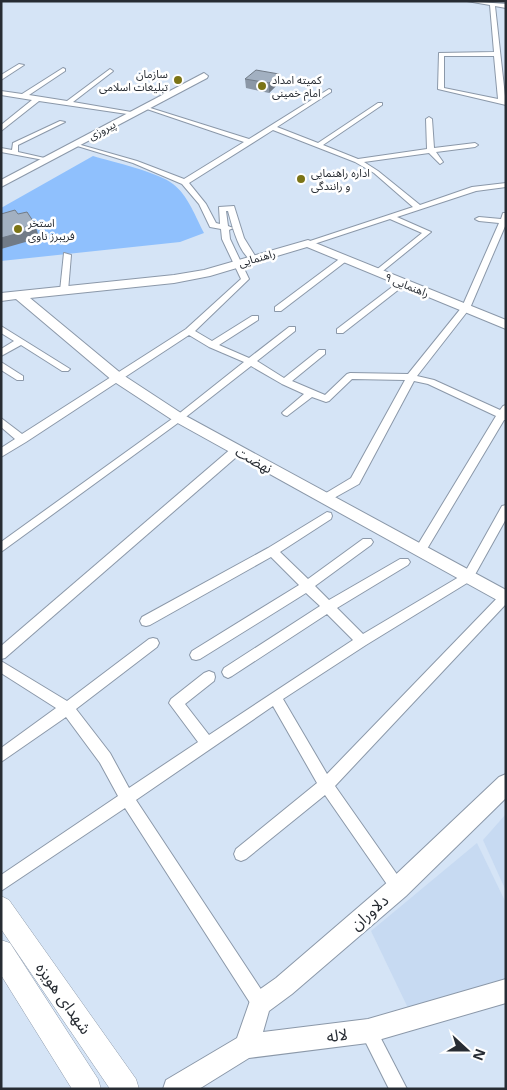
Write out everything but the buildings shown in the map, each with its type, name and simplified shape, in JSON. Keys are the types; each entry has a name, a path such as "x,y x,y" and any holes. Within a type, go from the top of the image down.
{"main road":[{"name":"شهدای هویزه","path":"1,908 126,1089"},
{"name":"شهدای هویزه","path":"1,952 88,1089"}],"street":[{"path":"469,1 506,6"},
{"path":"492,4 496,54 504,103 441,89 441,54 496,54"},
{"path":"1,78 21,65"},
{"path":"24,96 63,70"},
{"path":"68,103 110,70"},
{"name":"پیروزی","path":"1,184 204,76"},
{"path":"185,182 329,91"},
{"path":"1,93 134,113"},
{"path":"1,129 38,98"},
{"path":"318,145 380,104"},
{"path":"146,106 249,141"},
{"path":"429,119 431,151 440,162"},
{"path":"15,153 15,144 62,122"},
{"path":"272,127 356,161 376,172 418,207"},
{"path":"76,144 135,162 185,182 202,204 213,225 224,228 237,227"},
{"path":"356,161 475,145"},
{"path":"1,150 47,160"},
{"name":"راهنمایی","path":"1,297 174,279 206,273 308,243 475,189 506,185"},
{"path":"1,453 189,331 245,279 236,264 226,239 222,209 231,208 240,238 253,259"},
{"path":"378,273 427,232 389,216"},
{"path":"325,499 355,481 411,377 466,308 502,235 504,218 480,218"},
{"name":"راهنمایی ۹","path":"308,243 506,325"},
{"path":"64,291 67,254"},
{"path":"278,309 345,259"},
{"path":"340,331 402,283"},
{"name":"نهضت","path":"19,295 118,378 179,418 505,597"},
{"path":"212,344 255,318"},
{"path":"1,329 65,369"},
{"path":"1,548 179,418 292,329"},
{"path":"189,331 251,362 285,382 326,399 350,376 411,377 431,382 504,413 420,551"},
{"path":"1,353 21,341"},
{"path":"285,382 322,352"},
{"path":"1,365 20,378"},
{"path":"287,413 311,393"},
{"path":"1,422 22,440"},
{"path":"1,654 237,450"},
{"path":"1,884 275,697 362,641 468,577 506,508"},
{"path":"146,621 272,551 327,516"},
{"path":"196,655 307,586 367,542"},
{"path":"272,551 362,641"},
{"path":"228,672 328,607 404,562"},
{"path":"241,854 326,785 505,597"},
{"path":"1,756 153,643"},
{"path":"1,666 68,708 105,758 127,798 260,1003 246,1046"},
{"path":"208,743 176,703 209,677"},
{"path":"275,697 326,785 398,888"},
{"name":"دلاوران","path":"260,1003 284,986 398,888 506,784"},
{"name":"لاله","path":"175,1089 246,1046 368,1031 506,991"},
{"path":"368,1031 398,1089"}],"shaded area":[{"path":"93,156 146,171 173,184 187,200 204,233 180,242 1,261 1,208"},
{"path":"506,814 506,891 483,840"},
{"path":"477,843 506,903 506,981 408,1008 371,931"}],"place":[{"name":"سازمان تبلیغات اسلامی","path":"178,80"},
{"name":"کمیته امداد امام خمینی","path":"262,86"},
{"name":"اداره راهنمایی و رانندگی","path":"301,179"},
{"name":"استخر فریبرز ناوی","path":"18,229"}]}
